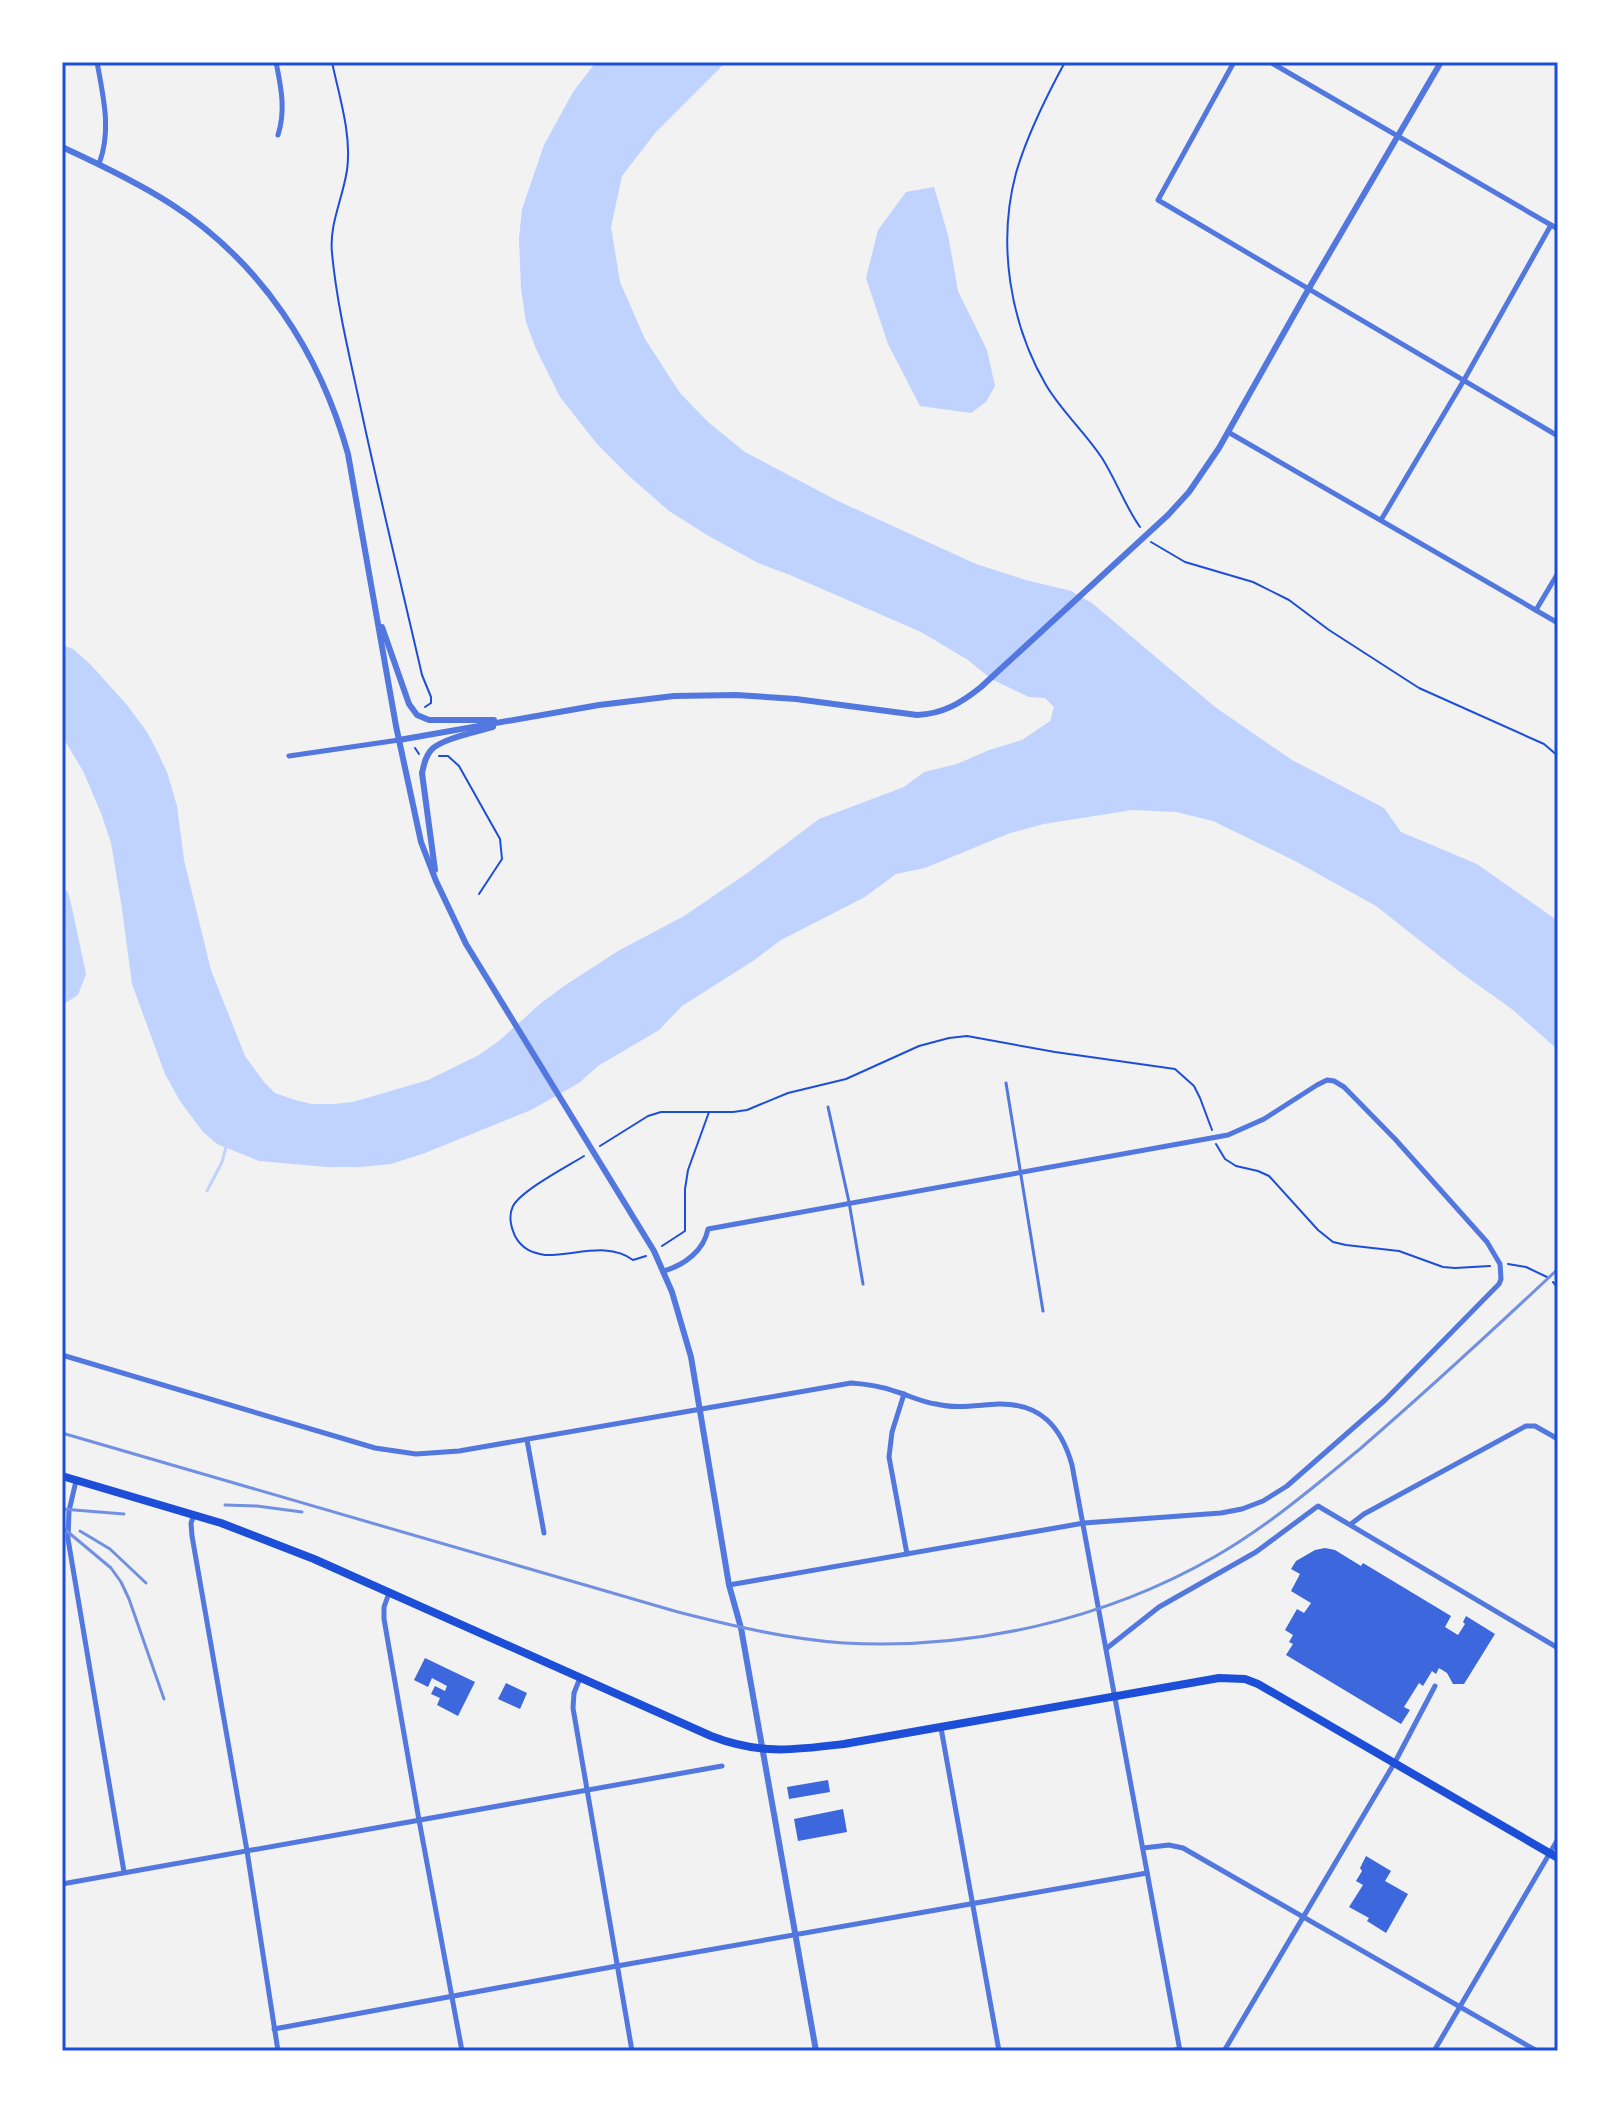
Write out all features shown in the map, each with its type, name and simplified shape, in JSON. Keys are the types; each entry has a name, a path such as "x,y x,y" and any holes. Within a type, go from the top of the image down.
{"main road":[{"path":"62,1476 194,1514 260,1538 711,1736 745,1747 795,1750 844,1744 1219,1678 1245,1679 1395,1762 1554,1856"}],"street":[{"path":"97,62 107,124 105,147 99,164"},
{"path":"276,62 283,109 278,135"},
{"path":"1234,62 1158,200 1558,436"},
{"path":"1270,62 1558,229"},
{"path":"289,756 599,705 674,696 736,695 796,699 917,715 932,714 964,701 1168,515 1189,492 1228,432 1441,62"},
{"path":"62,147 172,204 214,236 262,284 296,332 325,386 348,454 417,828 436,881 466,944 654,1251 685,1332 816,2051"},
{"path":"1381,520 1551,225"},
{"path":"1228,432 1558,623"},
{"path":"1536,610 1558,573"},
{"path":"375,606 409,704 417,715 445,722 517,720"},
{"path":"436,881 422,773 426,759 441,744 517,720"},
{"path":"664,1271 675,1268 694,1255 705,1240 708,1229 1228,1135 1249,1127 1327,1080 1344,1087 1395,1139 1487,1242 1500,1264 1499,1284 1384,1401 1287,1486 1263,1501 1221,1513 1084,1523 729,1585"},
{"path":"62,1355 386,1450 416,1454 527,1440 851,1383 873,1385 924,1402 949,1406 1008,1404 1037,1412 1056,1429 1068,1449 1084,1523 1180,2050 1170,2051"},
{"path":"904,1394 892,1432 889,1457 907,1554"},
{"path":"1351,1524 1526,1426 1535,1426 1558,1439"},
{"path":"527,1440 544,1533"},
{"path":"76,1480 69,1511 68,1539 124,1872"},
{"path":"1107,1648 1159,1607 1256,1552 1318,1506 1558,1648"},
{"path":"194,1514 192,1536 278,2051"},
{"path":"389,1593 384,1619 462,2051"},
{"path":"580,1678 573,1700 632,2051"},
{"path":"1224,2051 1395,1762 1435,1686"},
{"path":"941,1728 999,2051"},
{"path":"62,1884 722,1766"},
{"path":"1434,2051 1554,1856 1558,1839"},
{"path":"1143,1848 1169,1845 1183,1848 1537,2051"},
{"path":"274,2029 1147,1873"}],"lane":[{"path":"1006,1083 1043,1311"},
{"path":"828,1107 863,1284"}],"path":[{"path":"332,62 348,155 333,225 331,249 334,274 379,489 422,675 431,697 429,704 419,712"},
{"path":"1065,62 1031,133 1016,174 1008,232 1012,295 1026,344 1048,389 1101,458 1143,531"},
{"path":"1151,543 1185,562 1253,582 1289,600 1329,630 1419,688 1544,744 1558,756"},
{"path":"415,748 420,755"},
{"path":"434,758 448,756 459,766 500,839 502,850 499,866 479,894"},
{"path":"600,1146 648,1116 661,1112 747,1110 788,1093 846,1079 919,1046 967,1036 1175,1069 1194,1086 1225,1159 1236,1166 1269,1176 1318,1230 1333,1242 1399,1251 1443,1267 1500,1264 1526,1267 1547,1277"},
{"path":"588,1153 514,1204 510,1222 520,1244 536,1254 612,1250 636,1260 685,1231 688,1170 709,1112"},
{"path":"1553,1282 1558,1288"}],"water":[{"path":"596,62 726,62 656,132 622,176 611,227 620,282 645,339 680,393 708,422 745,452 838,501 976,564 1071,591 1092,603 1215,707 1292,760 1384,808 1401,832 1477,864 1558,921 1558,1050 1513,1010 1376,906 1295,861 1213,821 1176,812 1132,810 1044,824 1010,833 925,868 896,874 865,897 781,940 682,1006 659,1030 598,1066 579,1083 531,1110 425,1153 391,1164 360,1167 259,1161 217,1144 203,1132 165,1074 132,984 111,843 83,771 62,736 62,645 73,649 91,665 127,705 147,732 167,772 177,806 184,860 211,970 245,1056 275,1093 312,1104 353,1102 428,1080 479,1055 564,986 618,951 684,916 819,819 904,787 924,772 957,764 1022,740 1050,721 1054,707 1045,698 1029,697 991,679 968,660 921,632 758,563 669,511 597,444 560,397 526,322 519,238 522,209 544,145 573,92"},
{"path":"934,187 948,235 958,291 987,350 995,386 986,402 971,413 920,406 888,344 866,278 878,230 906,192"},
{"path":"62,888 68,892 86,974 78,995 62,1005"}],"building":[{"path":"1325,1548 1335,1550 1361,1566 1363,1563 1451,1616 1445,1627 1458,1635 1466,1616 1495,1634 1464,1684 1453,1684 1447,1673 1439,1668 1436,1674 1432,1671 1423,1686 1419,1683 1404,1707 1410,1710 1401,1724 1286,1655 1293,1644 1289,1642 1293,1635 1285,1630 1297,1609 1304,1613 1311,1603 1291,1591 1300,1574 1291,1569 1296,1561"},
{"path":"425,1658 475,1682 458,1716 437,1705 440,1698 431,1694 435,1686 445,1691 447,1686 432,1678 428,1687 414,1680"},
{"path":"506,1683 527,1693 520,1709 498,1699"},
{"path":"828,1780 830,1792 789,1799 787,1787"},
{"path":"843,1809 847,1832 798,1841 794,1819"},
{"path":"1366,1856 1391,1871 1385,1881 1408,1894 1386,1933 1367,1921 1369,1918 1349,1907 1363,1885 1356,1881"}],"waterway":[{"path":"207,1191 226,1147"}],"railway":[{"path":"62,1433 719,1622 781,1635 844,1643 941,1641 1036,1626 1083,1613 1129,1598 1216,1556 1273,1519 1361,1448 1558,1269"},
{"path":"225,1505 302,1512"},
{"path":"62,1509 124,1514"},
{"path":"62,1527 111,1568 121,1582 164,1699"},
{"path":"80,1531 110,1549 146,1583"}]}
